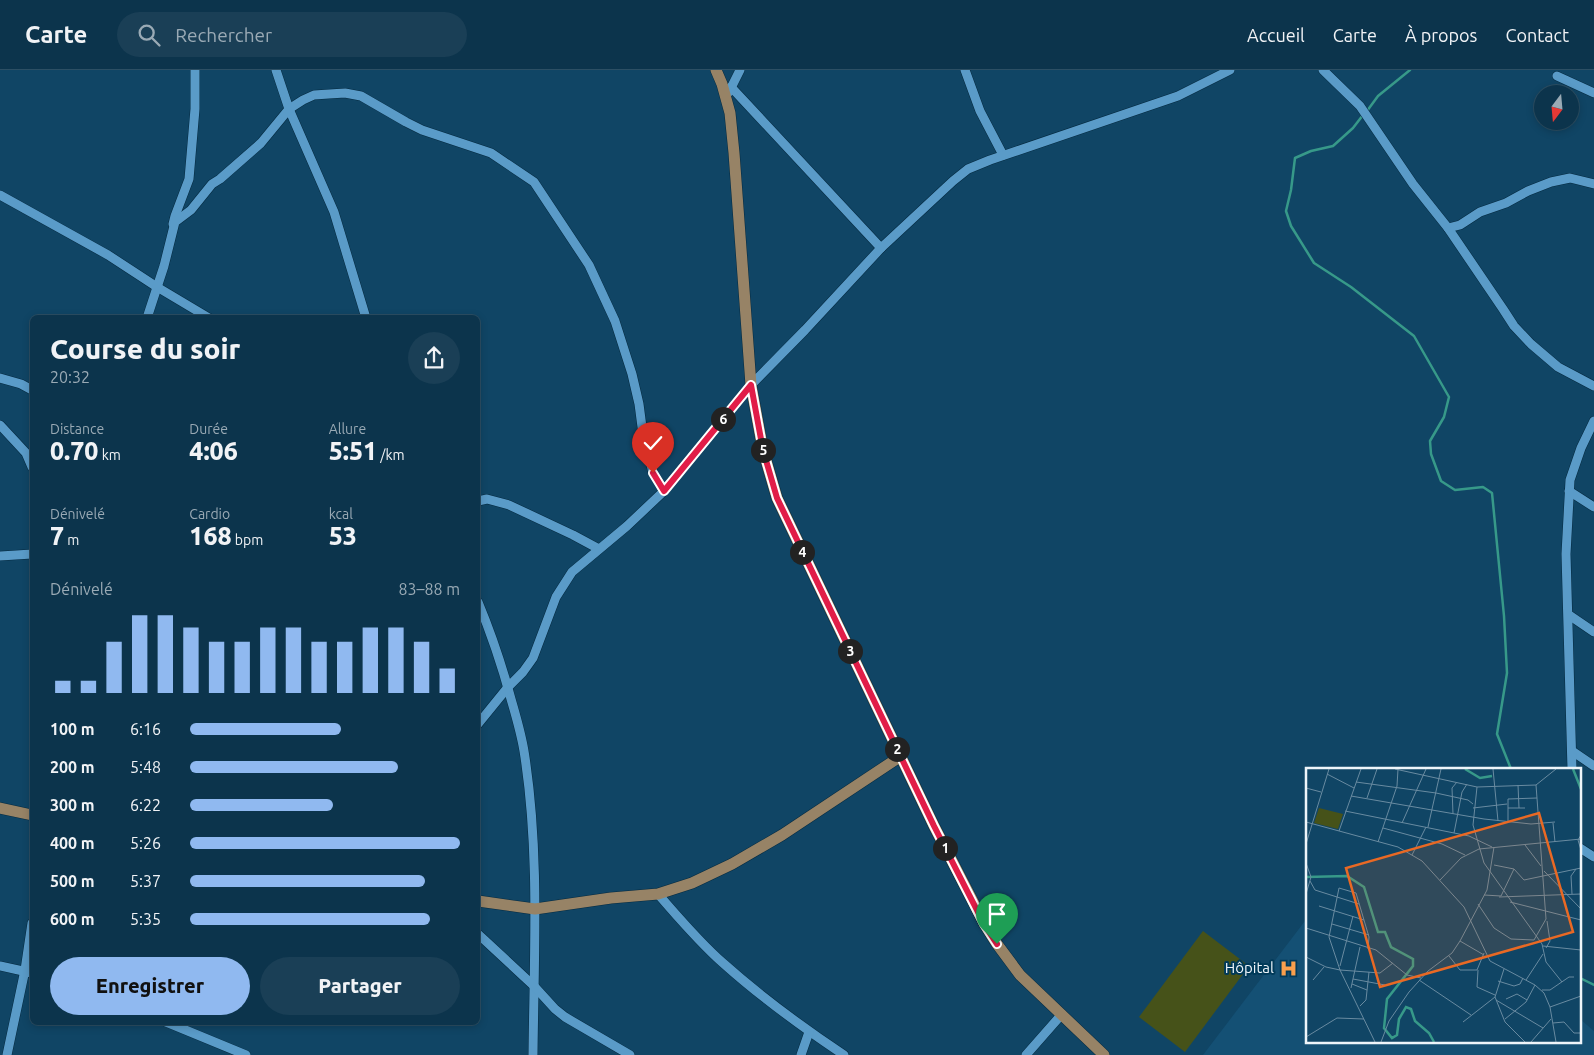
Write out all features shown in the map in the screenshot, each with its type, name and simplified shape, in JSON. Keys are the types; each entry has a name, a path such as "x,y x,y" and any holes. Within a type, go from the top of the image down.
{"main road":[{"path":"716,70 730,113 751,385 763,450 777,498 900,756 984,924 1020,975 1104,1055"},
{"path":"480,901 535,910 611,898 658,894 692,883 732,864 782,835 900,756"},
{"path":"0,808 30,815"}],"street":[{"path":"147,315 164,266 175,216 187,184 191,164 196,90 195,70"},
{"path":"276,70 289,109 334,212 365,315"},
{"path":"726,98 740,70"},
{"path":"965,70 980,111 1003,155"},
{"path":"480,722 523,672 532,658 556,597 572,572 627,526 664,491 751,385 805,330 880,248 952,181 968,169 1003,155 1073,133 1178,96 1230,70"},
{"path":"1323,70 1360,106 1413,184 1448,228 1504,309 1510,321 1522,335 1558,367 1594,386"},
{"path":"1557,76 1594,93"},
{"path":"731,87 880,248"},
{"path":"173,225 191,210 212,184 260,143 289,109 314,95 345,93 361,96 422,130 491,153 534,182 589,264 615,321 632,374 653,473 664,491"},
{"path":"1448,228 1460,225 1487,209 1506,203 1528,191 1551,182 1570,178 1594,184"},
{"path":"0,195 108,255 204,315"},
{"path":"0,378 21,384 30,389"},
{"path":"1572,768 1566,554 1569,491 1573,470 1594,421"},
{"path":"0,425 26,453 30,462"},
{"path":"1569,491 1594,507"},
{"path":"480,495 509,505 565,530 599,549"},
{"path":"480,501 487,499"},
{"path":"0,556 30,554"},
{"path":"480,607 508,687 524,749 530,792 535,910 533,1055"},
{"path":"1569,615 1594,632"},
{"path":"1572,751 1594,766"},
{"path":"1582,849 1594,857"},
{"path":"658,894 690,931 724,964 809,1032 844,1055"},
{"path":"480,936 564,1017 630,1055"},
{"path":"7,1055 29,971 30,955"},
{"path":"0,966 29,971"},
{"path":"1026,1055 1062,1014"},
{"path":"173,1025 246,1055"},
{"path":"801,1055 809,1032"}],"shaded area":[{"name":"Hôpital","path":"1306,920 1306,1042 1582,1042 1582,1021 1594,1031 1594,1055 1203,1055"}],"green space":[{"path":"1203,931 1249,966 1185,1052 1139,1017"}],"waterway":[{"path":"1367,111 1378,96 1410,70"},
{"path":"1363,115 1353,128 1333,146 1311,151 1295,158 1286,211 1291,226 1314,263 1351,287 1414,336 1449,397 1444,417 1430,441 1431,454 1441,481 1455,490 1483,487 1492,493 1504,616 1507,673 1497,734 1511,768"},
{"path":"1582,979 1594,985"}],"place":[{"name":"Hôpital","path":"1288,968"}],"route":[{"path":"653,473 664,491 751,385 763,450 777,498 934,826 984,924 997,944"}]}
